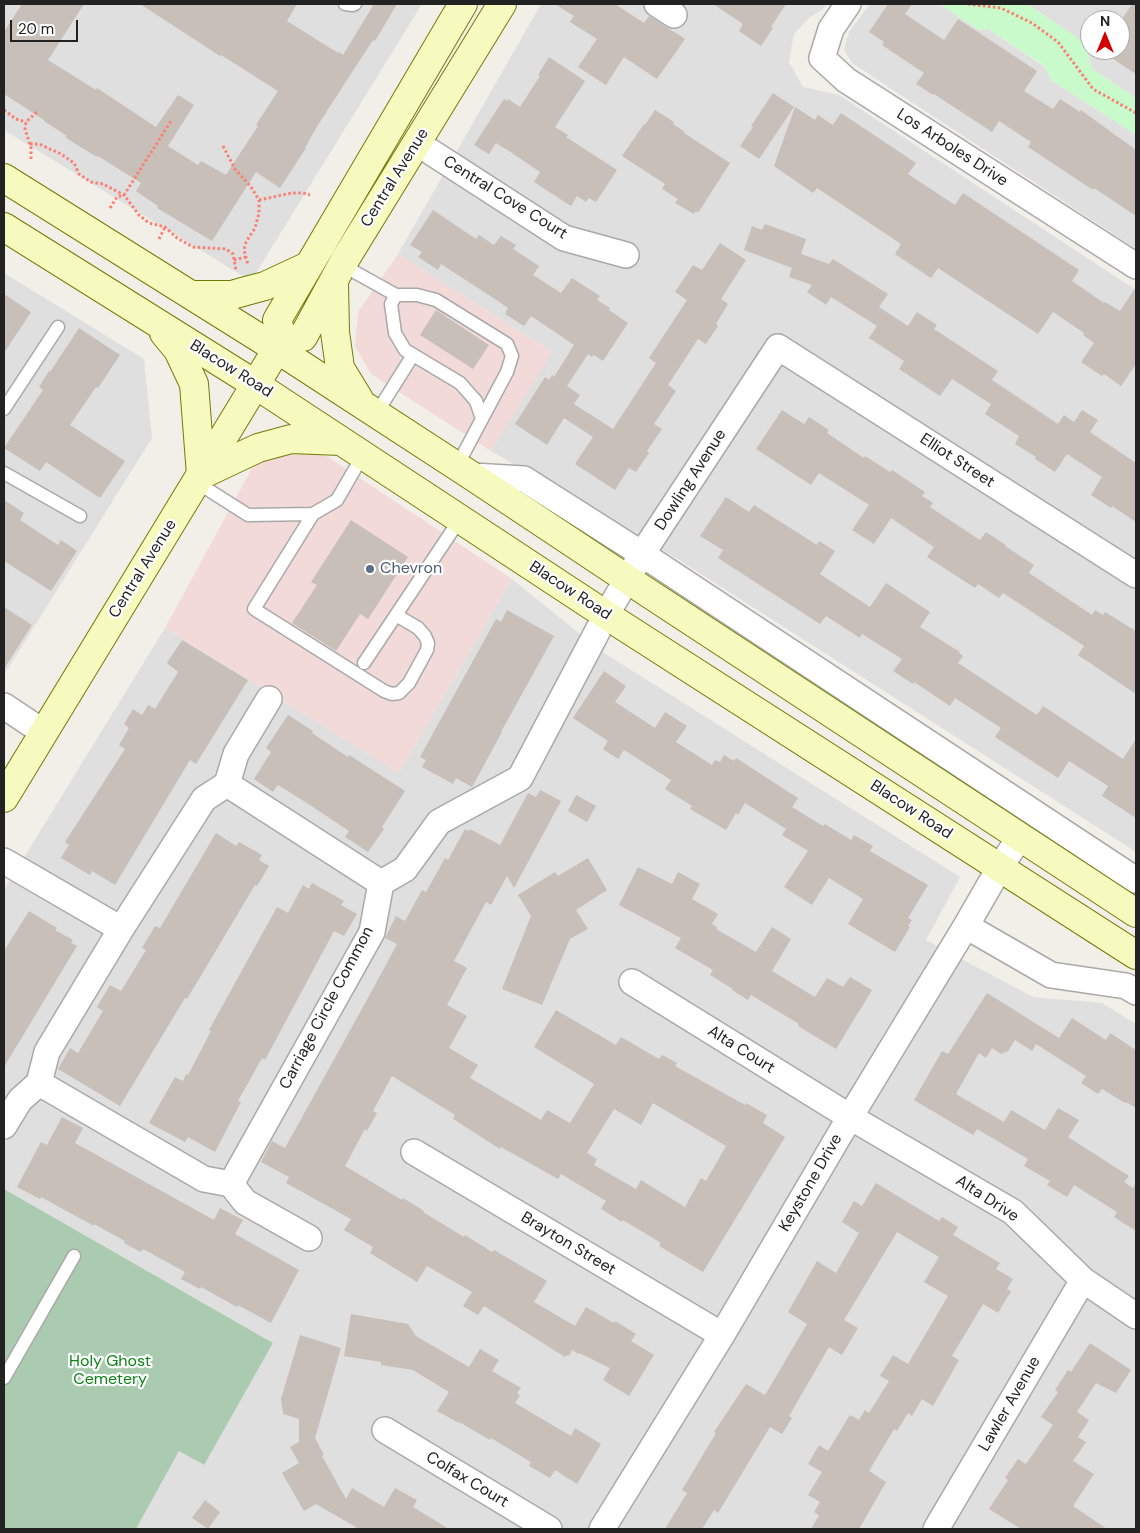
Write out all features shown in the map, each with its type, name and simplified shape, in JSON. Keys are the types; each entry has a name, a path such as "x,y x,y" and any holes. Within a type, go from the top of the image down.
{"main road":[{"name":"Central Avenue","path":"280,345 277,320 463,4"},
{"name":"Central Avenue","path":"4,798 280,345 303,337 338,272 502,4"},
{"path":"4,178 191,295 280,345 370,409 1136,913"},
{"name":"Blacow Road","path":"4,227 255,384 606,615 1136,955"},
{"path":"191,295 232,295 265,286 308,266"},
{"path":"338,272 335,332 340,368 370,409"},
{"path":"155,322 178,350 194,384 198,479 258,448 292,439 352,448"}],"street":[{"name":"Los Arboles Drive","path":"848,4 832,29 822,58 846,80 1136,266"},
{"name":"Central Cove Court","path":"417,143 564,238 626,254"},
{"name":"Dowling Avenue","path":"382,883 405,870 439,822 520,778 627,579 778,347"},
{"name":"Elliot Street","path":"778,347 1136,575"},
{"path":"465,471 524,479 642,554 1136,880"},
{"path":"4,1126 20,1100 39,1083 47,1052 121,929 204,799 227,784 236,754 269,699"},
{"path":"4,706 43,732"},
{"path":"227,784 382,883"},
{"name":"Keystone Drive","path":"602,1529 722,1336 850,1117 1000,867 1020,837"},
{"path":"4,861 121,929"},
{"name":"Carriage Circle Common","path":"231,1184 372,932 382,883"},
{"path":"966,926 1051,975 1126,986 1136,992"},
{"name":"Alta Court","path":"632,982 850,1117"},
{"path":"39,1083 204,1179 231,1184 245,1202 309,1238"},
{"name":"Alta Drive","path":"850,1117 1012,1212 1083,1280 1136,1316"},
{"name":"Brayton Street","path":"414,1152 722,1336"},
{"name":"Lawler Avenue","path":"936,1529 1083,1280"},
{"name":"Colfax Court","path":"385,1430 549,1529"}],"lane":[{"path":"345,4 355,4"},
{"path":"338,272 396,295 417,295 436,300 507,344 512,356 507,372 482,419 465,471"},
{"path":"396,295 391,304 395,333 405,350 460,384 476,401 482,419"},
{"path":"4,409 58,327"},
{"path":"370,409 412,355"},
{"path":"352,448 337,500 313,514 254,609 384,691 392,694 399,693 409,683 427,650 428,643 418,628 396,615"},
{"path":"4,473 80,516"},
{"path":"198,479 248,515 313,514"},
{"path":"364,663 460,519"},
{"path":"4,1378 74,1256"}],"path":[{"path":"968,4 1001,8 1032,23 1058,42 1093,89 1136,113"},
{"path":"4,110 26,122"},
{"path":"31,159 30,144 25,129 26,122 38,112"},
{"path":"110,208 117,197 124,195 171,121"},
{"path":"30,144 38,144 56,151 74,164 79,174 91,182 103,184 124,195 139,215 150,223 165,227 177,238 193,247 226,249 233,254 237,276"},
{"path":"223,146 235,169 251,186 259,200 259,213 255,228 246,242 244,250 250,273"},
{"path":"259,200 292,193 310,195"},
{"path":"159,239 165,227"},
{"path":"234,260 246,258"}],"shaded area":[{"path":"4,4 422,4 251,281 4,130"},
{"path":"541,4 827,4 809,18 794,34 789,62 803,87 839,95 1136,290 1136,852 679,560 491,451 551,351 398,254"},
{"path":"870,4 939,4 979,30 988,29 1045,67 1051,80 1136,135 1136,249 852,63 844,50 849,32"},
{"path":"1027,4 1136,4 1136,98 1092,69 1090,60 1130,60 1130,10 1080,10 1080,40"},
{"path":"398,254 552,352 491,451 371,374 355,346 358,312"},
{"path":"4,273 144,359 152,438 4,675"},
{"path":"289,447 322,453 512,579 399,773 165,628 258,457"},
{"path":"512,579 601,651 960,877 926,940 1033,997 1102,1003 1136,1024 1136,1529 136,1529 179,1450 203,1465 273,1343 4,1189 4,890 165,628 399,773"}],"green space":[{"path":"939,4 1027,4 1080,40 1080,60 1090,60 1092,69 1136,98 1136,135 1051,80 1045,66 988,29 979,30"},
{"name":"Holy Ghost Cemetery","path":"4,1189 273,1343 204,1465 179,1451 136,1529 4,1529"}],"building":[{"path":"22,4 84,4 48,60 96,90 97,88 156,127 178,95 194,105 168,146 198,165 201,161 226,175 278,91 140,4 297,4 287,21 343,55 374,4 397,4 375,41 373,40 316,128 306,148 280,188 256,172 212,241 157,208 158,206 136,191 141,183 74,143 65,137 67,136 4,94 4,32"},
{"path":"555,4 615,4 644,23 649,16 685,39 657,79 624,57 606,85 578,67 597,39 570,22 574,16"},
{"path":"713,4 786,4 761,46 739,31 743,24"},
{"path":"888,4 912,4 905,14 944,40 958,19 1037,71 1024,91 1053,109 1060,99 1080,112 1081,110 1136,150 1136,216 1028,147 1031,142 999,121 992,132 916,84 924,73 882,45 884,42 869,32"},
{"path":"1132,4 1136,4 1136,74 1115,60 1130,60 1130,10 1128,10"},
{"path":"549,57 585,81 555,127 568,135 566,137 617,170 596,202 589,198 586,202 577,196 571,206 534,182 540,172 512,153 496,143 489,154 474,145 504,99 507,101 508,99 520,107 540,76 538,75"},
{"path":"773,93 794,107 759,159 740,146"},
{"path":"795,107 815,120 818,115 833,125 841,113 916,163 908,174 955,205 963,193 1079,270 1072,281 1104,303 1120,311 1136,287 1136,364 1121,386 1104,374 1102,376 1081,362 1094,343 1083,335 1084,333 1053,312 1038,334 938,268 931,278 895,254 901,244 817,188 813,193 774,166"},
{"path":"655,110 674,122 673,124 684,133 730,163 698,213 696,211 694,214 675,203 678,199 662,189 665,184 622,156"},
{"path":"433,210 476,239 479,235 494,245 501,236 516,245 513,249 539,266 533,275 561,293 572,278 600,296 597,300 628,323 603,361 594,355 592,357 588,354 567,386 580,395 574,404 613,429 656,363 649,358 687,300 675,292 693,265 702,270 720,243 746,260 721,299 728,304 716,324 718,326 706,344 698,339 668,385 676,391 654,424 662,429 647,451 649,453 636,472 629,468 615,490 575,464 593,437 564,418 547,445 515,424 545,377 549,380 552,375 554,377 574,345 531,316 524,326 505,314 508,308 498,301 441,264 438,270 418,257 422,252 410,245"},
{"path":"765,224 806,239 801,254 829,264 833,259 888,294 879,307 908,326 917,312 937,325 934,329 998,371 992,380 1058,424 1064,415 1074,422 1082,410 1098,420 1090,432 1136,463 1136,522 1091,495 1102,477 1067,454 1055,472 1015,444 1019,436 985,414 991,404 952,379 940,396 899,369 904,361 869,338 877,326 831,297 826,305 807,292 812,285 789,277 792,268 744,250 752,226 762,230"},
{"path":"4,294 31,312 4,353"},
{"path":"436,310 489,345 473,369 420,335"},
{"path":"79,328 120,355 70,425 125,461 100,498 46,462 40,471 4,448 43,390 39,387 49,371"},
{"path":"782,410 804,424 809,417 829,430 827,433 864,458 865,456 890,472 892,470 925,492 922,496 933,503 930,507 980,540 986,532 1006,545 1034,565 1029,573 1092,615 1095,610 1103,615 1105,612 1136,631 1136,694 1078,655 1084,646 1003,593 999,598 978,584 975,588 927,557 934,547 891,518 874,544 852,530 869,505 819,473 811,485 756,449"},
{"path":"726,497 749,512 754,505 817,545 819,541 835,551 820,574 870,607 886,583 930,612 920,627 960,652 963,656 958,663 1037,715 1043,706 1123,759 1136,739 1136,818 1102,796 1108,786 1069,761 1058,778 995,737 1001,728 955,698 950,706 914,682 913,684 893,671 902,659 862,634 860,638 826,616 820,624 718,558 723,550 700,536"},
{"path":"4,500 24,513 20,520 58,545 61,540 77,551 51,591 4,561"},
{"path":"351,520 408,557 368,619 360,614 336,651 292,623 317,585 311,582"},
{"path":"4,607 32,625 4,669"},
{"path":"507,610 554,636 472,787 456,778 453,784 422,767 426,760 420,757 496,619 501,622"},
{"path":"182,640 248,680 196,764 190,760 115,885 92,871 90,875 61,858 69,845 65,842 125,749 119,745 129,728 124,724 133,709 142,715 148,705 155,709 178,672 167,663"},
{"path":"604,671 626,686 615,702 655,728 665,712 687,726 676,742 712,765 715,760 720,762 724,755 734,761 736,758 798,798 792,807 851,840 854,835 873,846 870,851 928,885 908,918 912,920 908,926 910,927 895,952 848,924 863,899 829,878 812,905 784,887 808,851 782,835 786,829 745,803 738,815 736,813 726,830 690,809 692,806 665,789 671,780 624,750 618,759 603,749 608,741 573,718"},
{"path":"288,715 348,757 349,755 405,791 382,827 384,829 368,852 345,837 349,831 310,805 278,785 273,792 254,779 271,752 266,748"},
{"path":"540,790 561,801 514,888 507,876 491,905 486,902 454,961 467,968 447,1005 467,1016 449,1048 478,1065 470,1078 541,1120 547,1110 570,1123 594,1084 534,1047 556,1010 616,1045 621,1037 659,1059 662,1055 677,1063 675,1066 745,1105 746,1103 767,1115 763,1123 785,1137 703,1272 659,1246 661,1243 601,1209 606,1201 561,1174 558,1179 501,1147 500,1149 453,1119 455,1115 392,1076 373,1111 377,1113 367,1131 365,1129 345,1166 402,1200 403,1198 464,1237 465,1235 492,1252 494,1250 547,1281 534,1302 575,1326 586,1307 636,1334 631,1341 654,1355 629,1396 603,1380 610,1368 572,1350 569,1356 565,1357 484,1306 478,1315 463,1306 472,1292 427,1266 417,1282 370,1253 373,1247 344,1230 351,1219 286,1183 289,1177 261,1162 272,1141 285,1148 374,987 397,944 385,938 396,916 405,921 422,890 426,892 445,858 448,860 465,829 469,831 470,829 500,845 528,793 536,797","holes":["653,1103 726,1146 706,1181 701,1178 685,1207 641,1180 636,1189 594,1165 597,1159 587,1153 614,1109 641,1125"]},
{"path":"576,795 596,806 587,822 568,811"},
{"path":"216,833 236,846 239,842 262,855 259,860 269,866 257,886 255,885 120,1106 58,1069 70,1048 78,1053 103,1011 97,1007 110,985 121,991 146,950 142,948 155,926 160,928"},
{"path":"588,858 607,890 576,910 588,929 570,939 542,1005 502,989 531,916 518,895 555,872 558,876"},
{"path":"638,867 672,884 678,872 700,884 692,899 718,914 712,924 717,927 716,929 756,952 772,927 791,939 772,971 815,997 827,978 843,987 850,977 872,990 836,1049 751,995 748,1000 732,990 710,975 713,970 675,948 681,938 619,905"},
{"path":"312,883 344,901 341,905 357,914 344,936 334,931 265,1060 262,1058 238,1101 241,1102 215,1152 188,1137 185,1142 149,1123 175,1077 183,1081 186,1074 188,1075 211,1031 209,1030 277,907 288,913 303,885 309,889"},
{"path":"29,911 57,928 55,930 73,940 71,943 77,946 4,1067 4,951"},
{"path":"987,993 1059,1038 1072,1018 1106,1040 1110,1033 1136,1050 1136,1108 1102,1089 1098,1094 1081,1083 1086,1076 1036,1044 1032,1051 1015,1040 1008,1051 1001,1054 992,1048 986,1058 979,1053 956,1094 1004,1122 1011,1110 1045,1130 1058,1108 1079,1120 1068,1137 1129,1176 1124,1182 1133,1188 1136,1183 1136,1231 1114,1217 1117,1212 1074,1185 1067,1197 1047,1185 1050,1181 1024,1166 1028,1159 977,1129 973,1135 914,1100 942,1051 948,1054"},
{"path":"62,1117 83,1128 75,1143 214,1220 220,1208 243,1220 235,1234 299,1270 271,1323 238,1305 237,1307 201,1287 200,1289 181,1279 185,1272 143,1249 141,1252 94,1224 94,1226 41,1197 40,1199 17,1187 41,1142 47,1145"},
{"path":"876,1183 939,1221 942,1217 958,1227 953,1235 1000,1263 996,1269 1013,1279 1007,1289 1011,1291 998,1313 983,1304 952,1356 959,1360 933,1406 922,1399 912,1416 908,1413 897,1431 894,1429 869,1471 886,1482 859,1529 811,1529 819,1515 814,1512 820,1502 808,1495 822,1472 808,1464 819,1445 828,1451 850,1415 859,1420 865,1410 869,1413 889,1381 880,1376 893,1355 908,1364 948,1296 924,1282 939,1257 897,1232 844,1320 858,1328 842,1355 829,1347 789,1416 792,1418 782,1434 770,1427 718,1513 714,1510 702,1529 665,1529 687,1493 682,1490 716,1433 714,1432 746,1384 765,1395 807,1324 788,1312 817,1261 836,1273 859,1233 842,1222 854,1201 862,1206"},
{"path":"351,1314 408,1324 416,1336 469,1367 480,1349 499,1360 492,1371 521,1388 517,1393 520,1395 515,1403 571,1436 575,1428 601,1444 577,1484 555,1470 550,1478 529,1466 531,1462 491,1438 490,1440 437,1411 449,1392 413,1370 344,1356"},
{"path":"300,1335 341,1348 315,1438 324,1455 322,1456 346,1499 352,1488 384,1507 395,1488 417,1500 413,1507 449,1529 359,1529 316,1504 304,1511 282,1473 299,1463 290,1447 299,1442 299,1419 283,1414 281,1399"},
{"path":"1090,1343 1131,1370 1116,1393 1096,1383 1077,1412 1089,1420 1078,1437 1086,1442 1073,1461 1094,1474 1073,1506 1107,1529 1021,1529 989,1509 1008,1480 1005,1478 1018,1459 1026,1464 1053,1425 1041,1417 1058,1392 1055,1390 1068,1370 1071,1372"},
{"path":"205,1500 220,1512 208,1529 192,1518"}],"place":[{"name":"Chevron","path":"370,569"}]}
